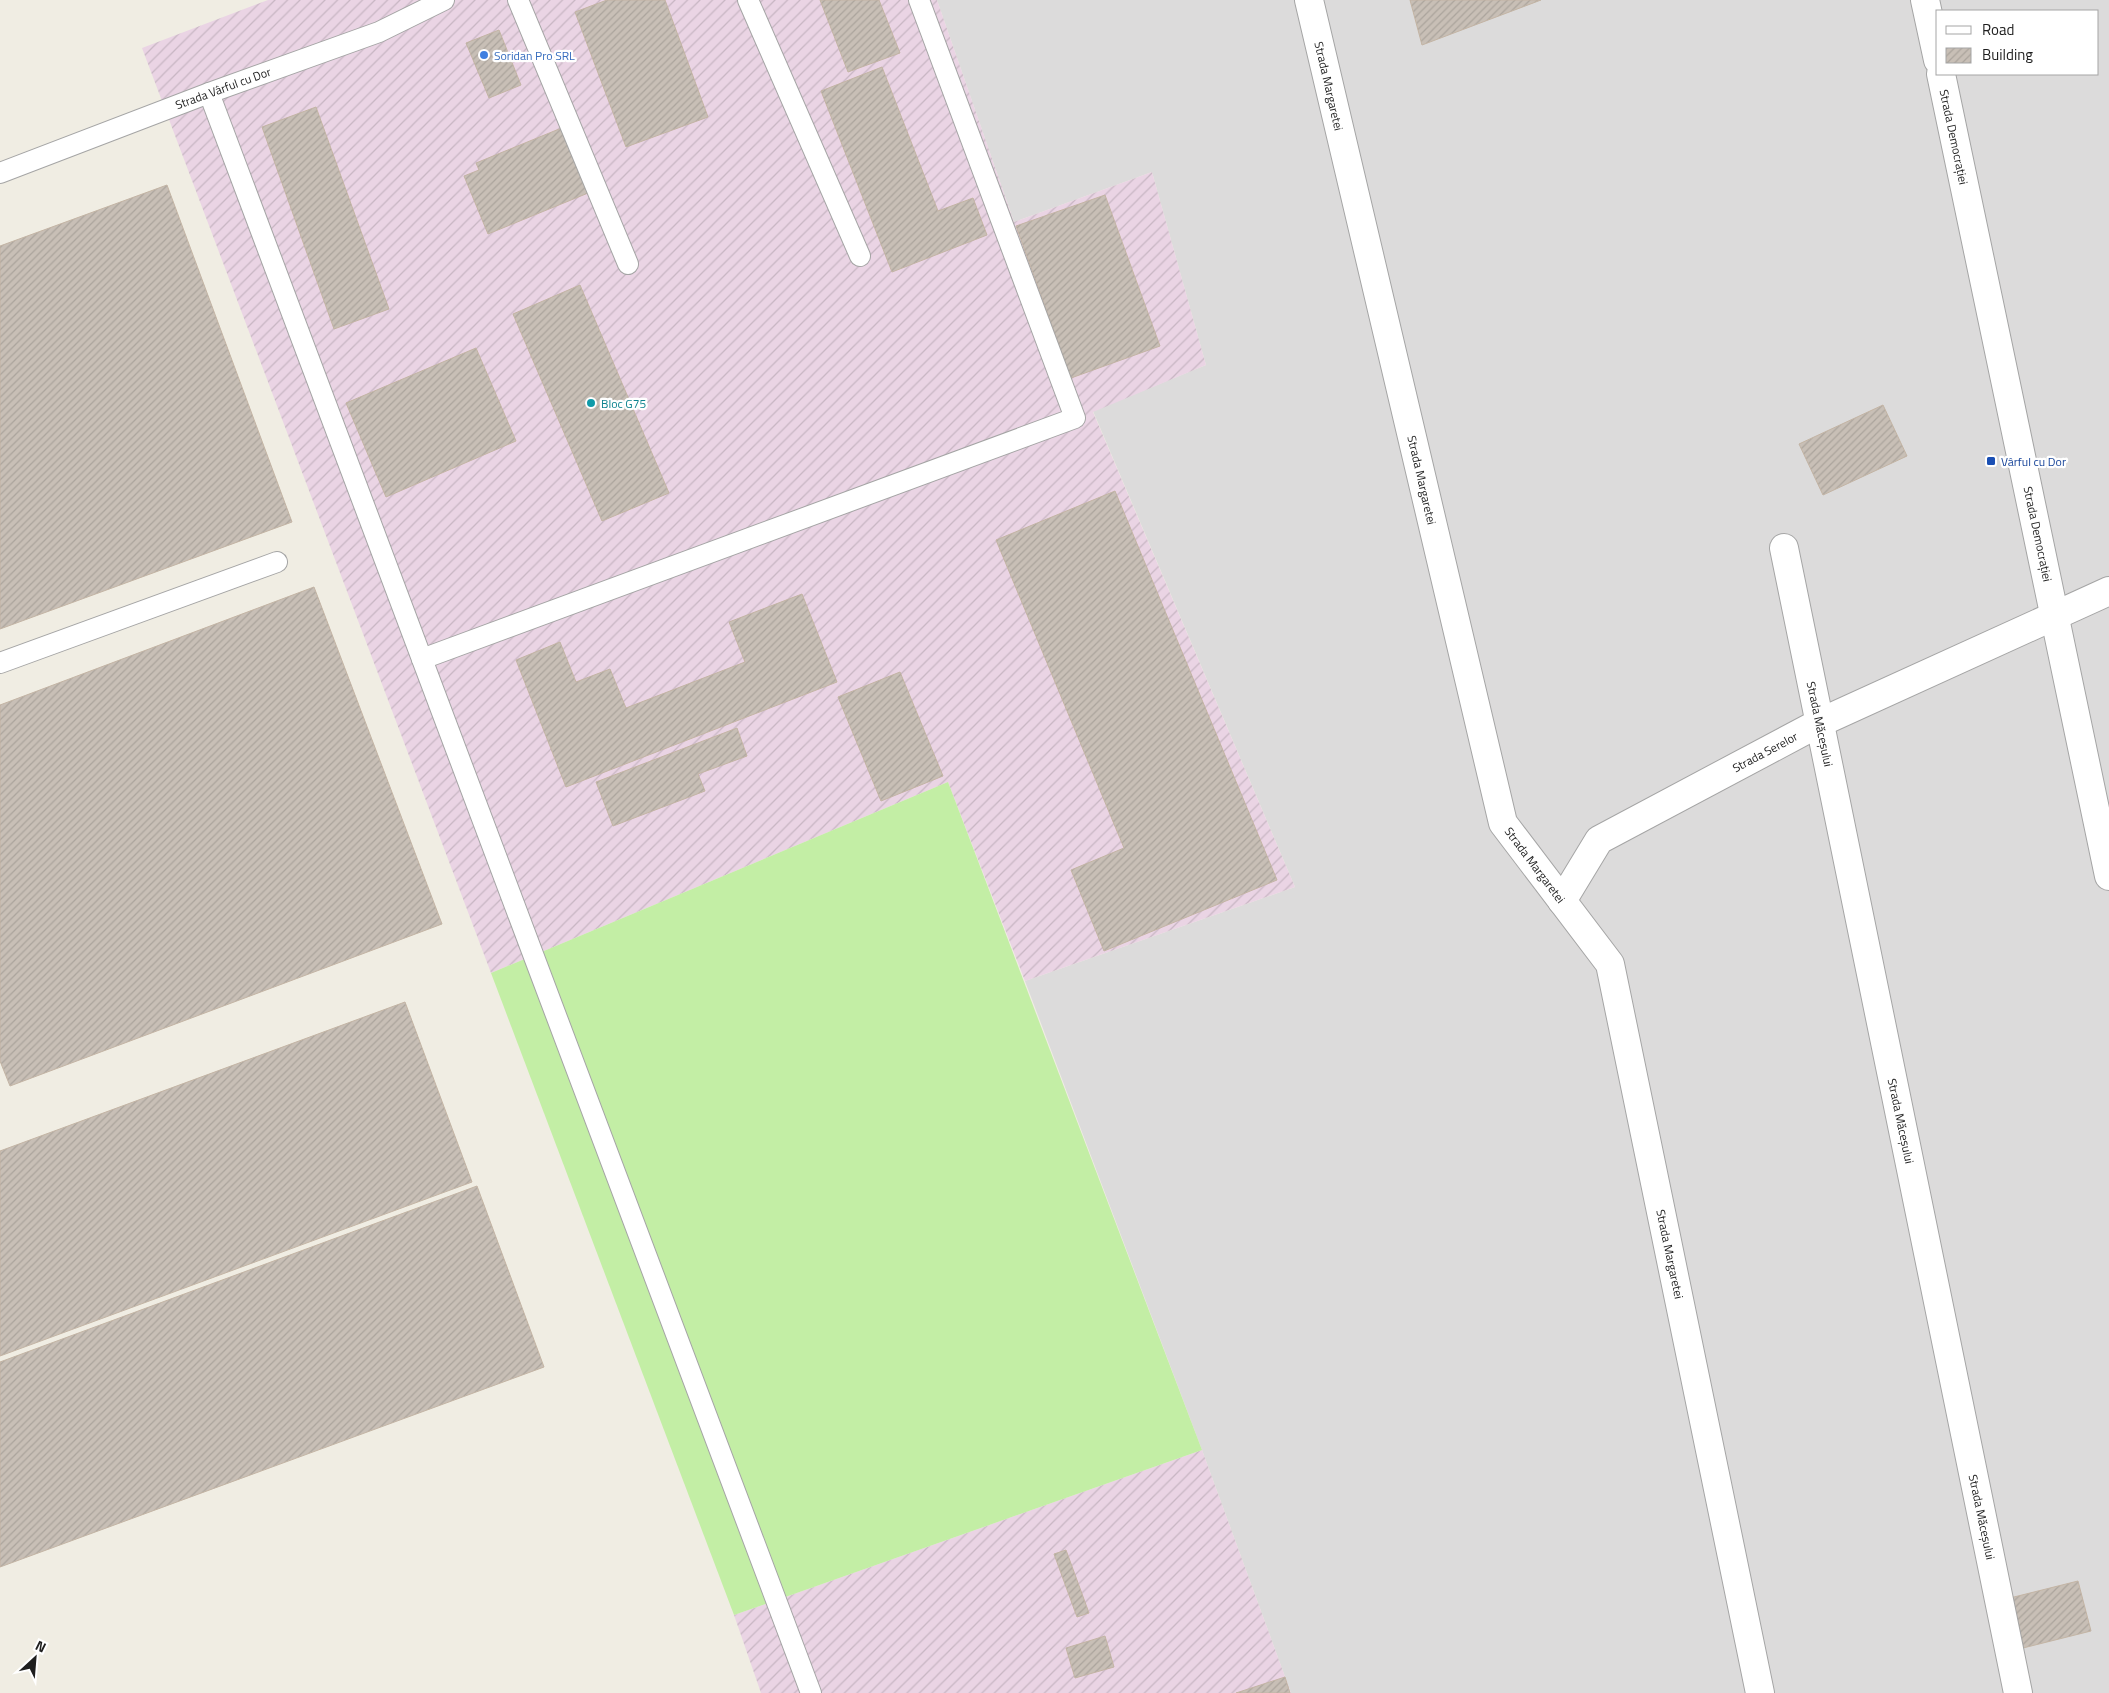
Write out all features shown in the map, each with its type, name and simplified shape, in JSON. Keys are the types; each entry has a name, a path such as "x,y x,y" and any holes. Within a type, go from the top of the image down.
{"street":[{"name":"Strada Margaretei","path":"1309,0 1502,823 1610,964 1760,1693"},
{"path":"1925,0 1936,51"},
{"name":"Strada Democrației","path":"1941,75 2055,615 2104,823 2109,876"},
{"name":"Strada Măceșului","path":"1784,548 2018,1693"},
{"name":"Strada Serelor","path":"1562,901 1599,840 1819,723 2109,591"}],"lane":[{"name":"Strada Vârful cu Dor","path":"0,173 209,93 379,32 444,0"},
{"path":"518,0 628,264"},
{"path":"748,0 860,256"},
{"path":"422,658 1074,418 919,0"},
{"path":"209,93 811,1693"},
{"path":"0,663 277,562"}],"shaded area":[{"path":"268,0 937,0 1014,222 1152,172 1206,365 1093,412 1295,887 1025,981 948,782 491,973 142,48"},
{"path":"937,0 2109,0 2109,1693 1291,1693 1202,1450 1025,981 1295,887 1093,411 1206,365 1152,172 1014,222"},
{"path":"1202,1450 1291,1693 761,1693 734,1615"}],"green space":[{"path":"948,782 1202,1450 734,1615 491,973"}],"building":[{"path":"607,0 665,0 708,117 626,147 575,12"},
{"path":"820,0 879,0 900,53 848,72"},
{"path":"1410,0 1541,0 1422,45"},
{"path":"499,30 521,85 489,98 466,43"},
{"path":"882,67 938,211 973,198 987,235 892,272 821,91"},
{"path":"316,107 389,309 334,329 262,127"},
{"path":"564,127 593,191 488,234 464,176 479,170 476,163"},
{"path":"167,185 292,522 0,629 0,246"},
{"path":"1105,195 1160,346 1071,378 1016,226"},
{"name":"Bloc G75","path":"580,285 669,493 602,521 513,314"},
{"path":"476,348 516,441 386,497 346,403"},
{"path":"1883,405 1907,456 1823,495 1799,444"},
{"path":"1115,491 1277,880 1104,951 1071,870 1124,848 996,540"},
{"path":"314,587 442,924 10,1086 0,1061 0,705"},
{"path":"802,594 837,682 566,787 516,660 560,642 576,682 610,669 626,708 745,662 729,622"},
{"path":"900,672 943,776 881,801 838,697"},
{"path":"737,728 747,756 698,774 705,791 613,826 596,782"},
{"path":"405,1002 472,1182 0,1356 0,1151"},
{"path":"477,1186 544,1367 0,1567 0,1362"},
{"path":"1066,1550 1089,1613 1077,1617 1054,1554"},
{"path":"2078,1581 2091,1631 2019,1649 2006,1599"},
{"path":"1105,1636 1114,1667 1075,1678 1066,1648"},
{"path":"1285,1677 1290,1693 1236,1693"}],"place":[{"name":"Soridan Pro SRL","path":"484,55"},
{"name":"Bloc G75","path":"591,403"},
{"name":"Vârful cu Dor","path":"1991,461"}]}
